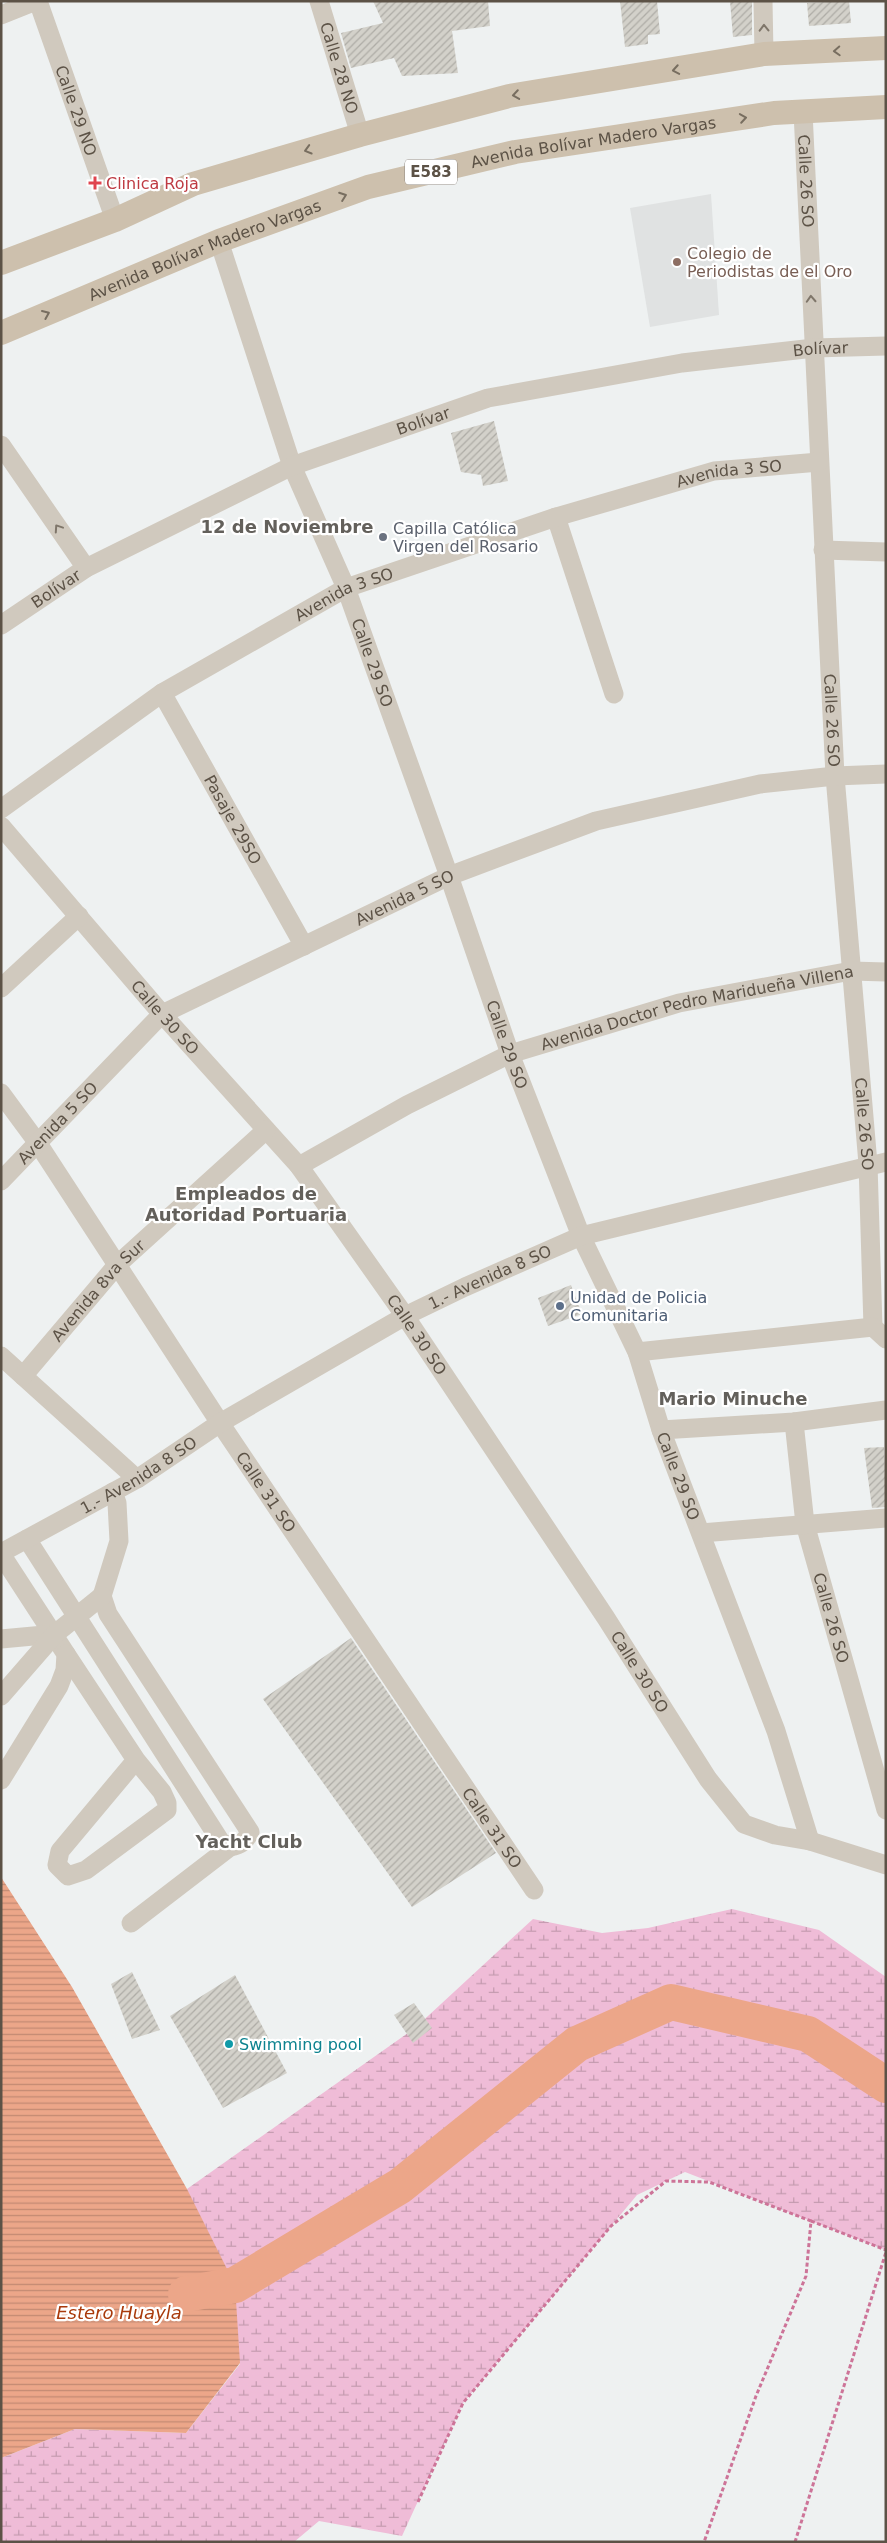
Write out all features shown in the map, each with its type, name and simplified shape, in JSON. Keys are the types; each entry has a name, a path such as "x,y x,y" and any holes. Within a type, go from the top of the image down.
{"main road":[{"path":"1,263 114,220 193,184 360,135 509,96 764,54 886,48"},
{"name":"Avenida Bolívar Madero Vargas","path":"1,333 218,241 368,187 515,152 774,113 886,108"}],"street":[{"path":"1,16 37,1"},
{"name":"Calle 29 NO","path":"37,1 114,220"},
{"name":"Calle 28 NO","path":"319,1 360,135"},
{"path":"763,1 764,54"},
{"name":"Calle 26 SO","path":"802,112 835,776 851,971 877,1163 880,1333"},
{"name":"Calle 29 SO","path":"218,241 292,466 346,588 449,876 510,1054 581,1236 637,1352 661,1430 776,1731 810,1841"},
{"name":"Bolívar","path":"1,625 86,568 292,466 488,398 682,363 814,348 886,346"},
{"path":"1,445 86,568"},
{"name":"Avenida 3 SO","path":"1,809 162,692 346,588 556,517 714,471 819,462"},
{"path":"556,517 614,694"},
{"path":"823,550 886,552"},
{"name":"Pasaje 29SO","path":"162,692 304,946"},
{"name":"Avenida 5 SO","path":"1,1181 162,1014 449,876 596,821 760,784 835,776 886,774"},
{"name":"Calle 30 SO","path":"1,826 162,1014 299,1166 405,1316 606,1618 708,1779 744,1824 775,1835 810,1841 886,1865"},
{"path":"1,988 79,916"},
{"name":"Avenida Doctor Pedro Maridueña Villena","path":"299,1166 407,1105 510,1054 679,1003 851,971 886,972"},
{"name":"Calle 31 SO","path":"1,1093 37,1142 220,1423 534,1890"},
{"name":"Avenida 8va Sur","path":"23,1376 118,1265 266,1130"},
{"name":"1.- Avenida 8 SO","path":"1,1554 137,1479 220,1423 405,1316 465,1287 581,1236 877,1163"},
{"path":"637,1352 880,1333"},
{"path":"1,1356 137,1479"},
{"path":"661,1430 794,1422 886,1410"},
{"name":"Calle 26 SO","path":"794,1422 805,1524 878,1755 886,1810"},
{"path":"1,1696 55,1634 102,1596 119,1540 117,1503 112,1492"},
{"path":"701,1533 886,1518"},
{"path":"27,1539 221,1842 230,1847"},
{"path":"1,1554 136,1760 162,1792 167,1802 167,1810 86,1870 68,1876 56,1865 60,1851 136,1760"},
{"path":"102,1596 108,1614 250,1832 245,1841 230,1847 131,1923"},
{"path":"1,1639 55,1634"},
{"path":"1,1780 59,1686 65,1670 66,1654"}],"path":[{"path":"418,2502 463,2403 611,2226 666,2181 710,2182 886,2251 795,2542"},
{"path":"704,2542 756,2396 806,2276 811,2221"}],"shaded area":[{"name":"Colegio de Periodistas de el Oro","path":"711,194 719,315 650,327 630,208"}],"green space":[{"path":"732,1909 819,1930 886,1977 886,2250 685,2172 637,2195 463,2403 402,2536 319,2521 294,2542 1,2542 1,2458 75,2429 186,2433 240,2364 187,2189 415,2028 533,1919 602,1933 648,1928"}],"water":[{"name":"Estero Huayla","path":"1,1877 72,1987 187,2189 235,2285 240,2363 186,2433 75,2429 1,2458"}],"building":[{"path":"373,1 488,1 490,26 452,31 458,73 402,76 394,58 351,68 341,33 383,23"},
{"path":"620,1 657,1 660,34 648,35 648,44 625,47"},
{"path":"730,1 752,1 752,35 733,37"},
{"path":"849,1 851,23 809,26 807,3"},
{"path":"494,421 508,481 483,486 481,475 461,472 451,433"},
{"name":"Unidad de Policia Comunitaria","path":"571,1285 582,1314 548,1326 538,1298"},
{"path":"884,1447 886,1507 872,1508 864,1448"},
{"path":"351,1638 496,1853 412,1907 263,1699"},
{"path":"132,1972 160,2030 132,2039 111,1984"},
{"name":"Swimming pool","path":"235,1975 287,2073 223,2108 170,2016"},
{"path":"414,2003 432,2028 413,2043 394,2015"}],"waterway":[{"path":"186,2294 235,2285 400,2186 577,2044 671,2002 808,2034 886,2085"}],"place":[{"name":"Clinica Roja","path":"95,183"},
{"name":"Colegio de Periodistas de el Oro","path":"677,262"},
{"name":"Capilla Católica Virgen del Rosario","path":"383,537"},
{"name":"Unidad de Policia Comunitaria","path":"560,1306"},
{"name":"Swimming pool","path":"229,2044"}],"district":[{"name":"12 de Noviembre","path":"287,527"},
{"name":"Empleados de Autoridad Portuaria","path":"246,1204"},
{"name":"Mario Minuche","path":"733,1399"},
{"name":"Yacht Club","path":"249,1842"}]}
